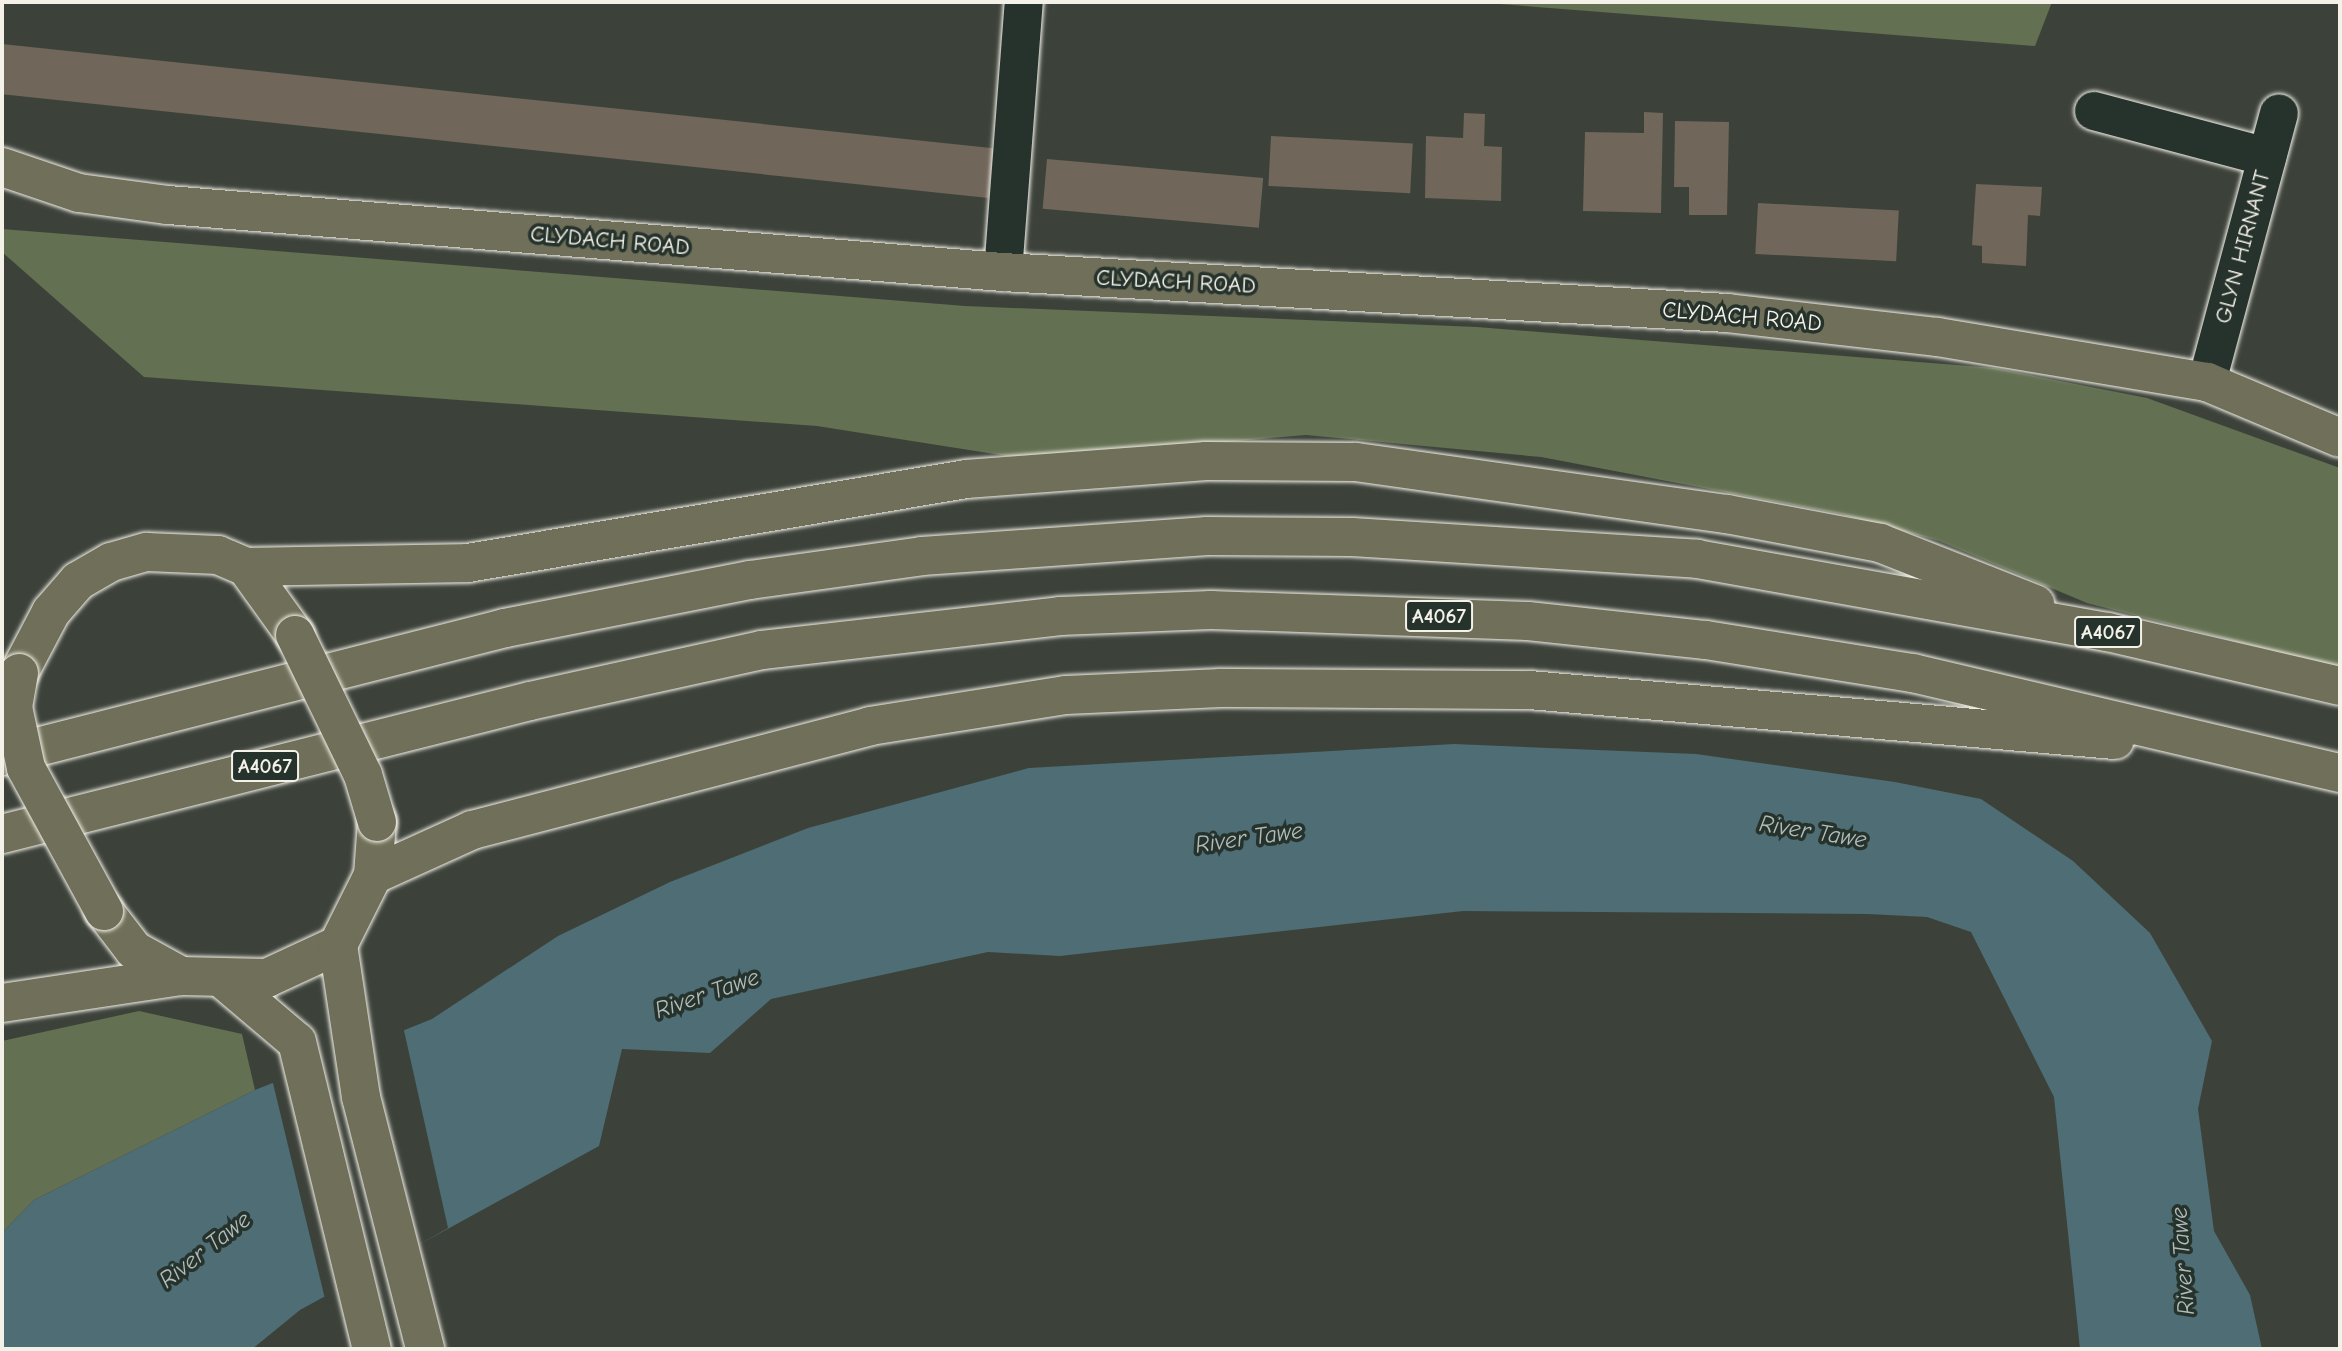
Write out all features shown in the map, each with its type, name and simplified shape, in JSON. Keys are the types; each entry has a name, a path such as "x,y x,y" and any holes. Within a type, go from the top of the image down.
{"main road":[{"name":"CLYDACH ROAD","path":"2,167 79,193 168,205 1003,272 1727,313 2006,345 2207,382 2340,438"},
{"path":"181,976 134,950 104,911 26,768 13,707 10,657 78,581 110,562 147,552 218,555 246,566 468,563 966,479 1206,461 1356,462 1727,514 1881,543 2108,632"},
{"name":"A4067","path":"2,756 505,628 750,580 922,556 1207,536 1352,537 1697,559 2108,632 2340,686"},
{"path":"246,566 295,635 363,775 377,822 373,875 338,945 345,1012 425,1349"},
{"name":"A4067","path":"2,834 530,701 762,650 1060,616 1211,610 1528,621 1706,640 1913,673 2340,773"},
{"path":"373,875 472,830 843,733 1066,695 1248,688 1529,690 2253,752"},
{"path":"2,1003 181,976 225,981 267,978 338,945"},
{"path":"225,981 297,1042 372,1349"}],"street":[{"path":"1003,272 1024,2"},
{"path":"2094,111 2267,157"},
{"name":"GLYN HIRNANT","path":"2207,382 2279,113"}],"green space":[{"path":"1474,2 2052,2 2035,46"},
{"path":"2,229 965,306 1477,327 1994,368 2147,398 2340,468 2340,668 2087,603 1939,541 1841,514 1541,457 1306,435 1026,459 817,426 144,377 2,252"},
{"path":"139,1011 242,1034 255,1090 34,1200 2,1233 2,1041"}],"water":[{"name":"River Tawe","path":"1454,744 1696,754 1895,782 1981,799 2073,861 2150,933 2212,1041 2198,1109 2214,1231 2250,1295 2262,1349 2080,1349 2054,1097 1971,932 1927,917 1868,914 1463,911 1060,956 988,952 771,999 710,1053 622,1049 599,1146 300,1310 252,1349 2,1349 2,1233 34,1200 255,1090 432,1019 558,936 670,882 808,828 1029,768"}],"pier":[{"path":"403,1026 448,1228 325,1299 272,1079"}],"building":[{"path":"2,44 994,148 988,198 2,94"},
{"path":"1644,112 1663,113 1661,213 1583,211 1585,132 1644,133"},
{"path":"1464,113 1485,114 1484,146 1502,147 1501,201 1425,198 1426,136 1463,138"},
{"path":"1675,121 1729,122 1727,215 1689,215 1689,187 1674,187"},
{"path":"1271,136 1413,143 1410,193 1268,186"},
{"path":"1047,159 1263,178 1259,228 1043,209"},
{"path":"1976,184 2042,187 2040,216 2028,215 2026,266 1982,263 1982,246 1972,245"},
{"path":"1758,203 1899,210 1896,261 1755,254"}]}
